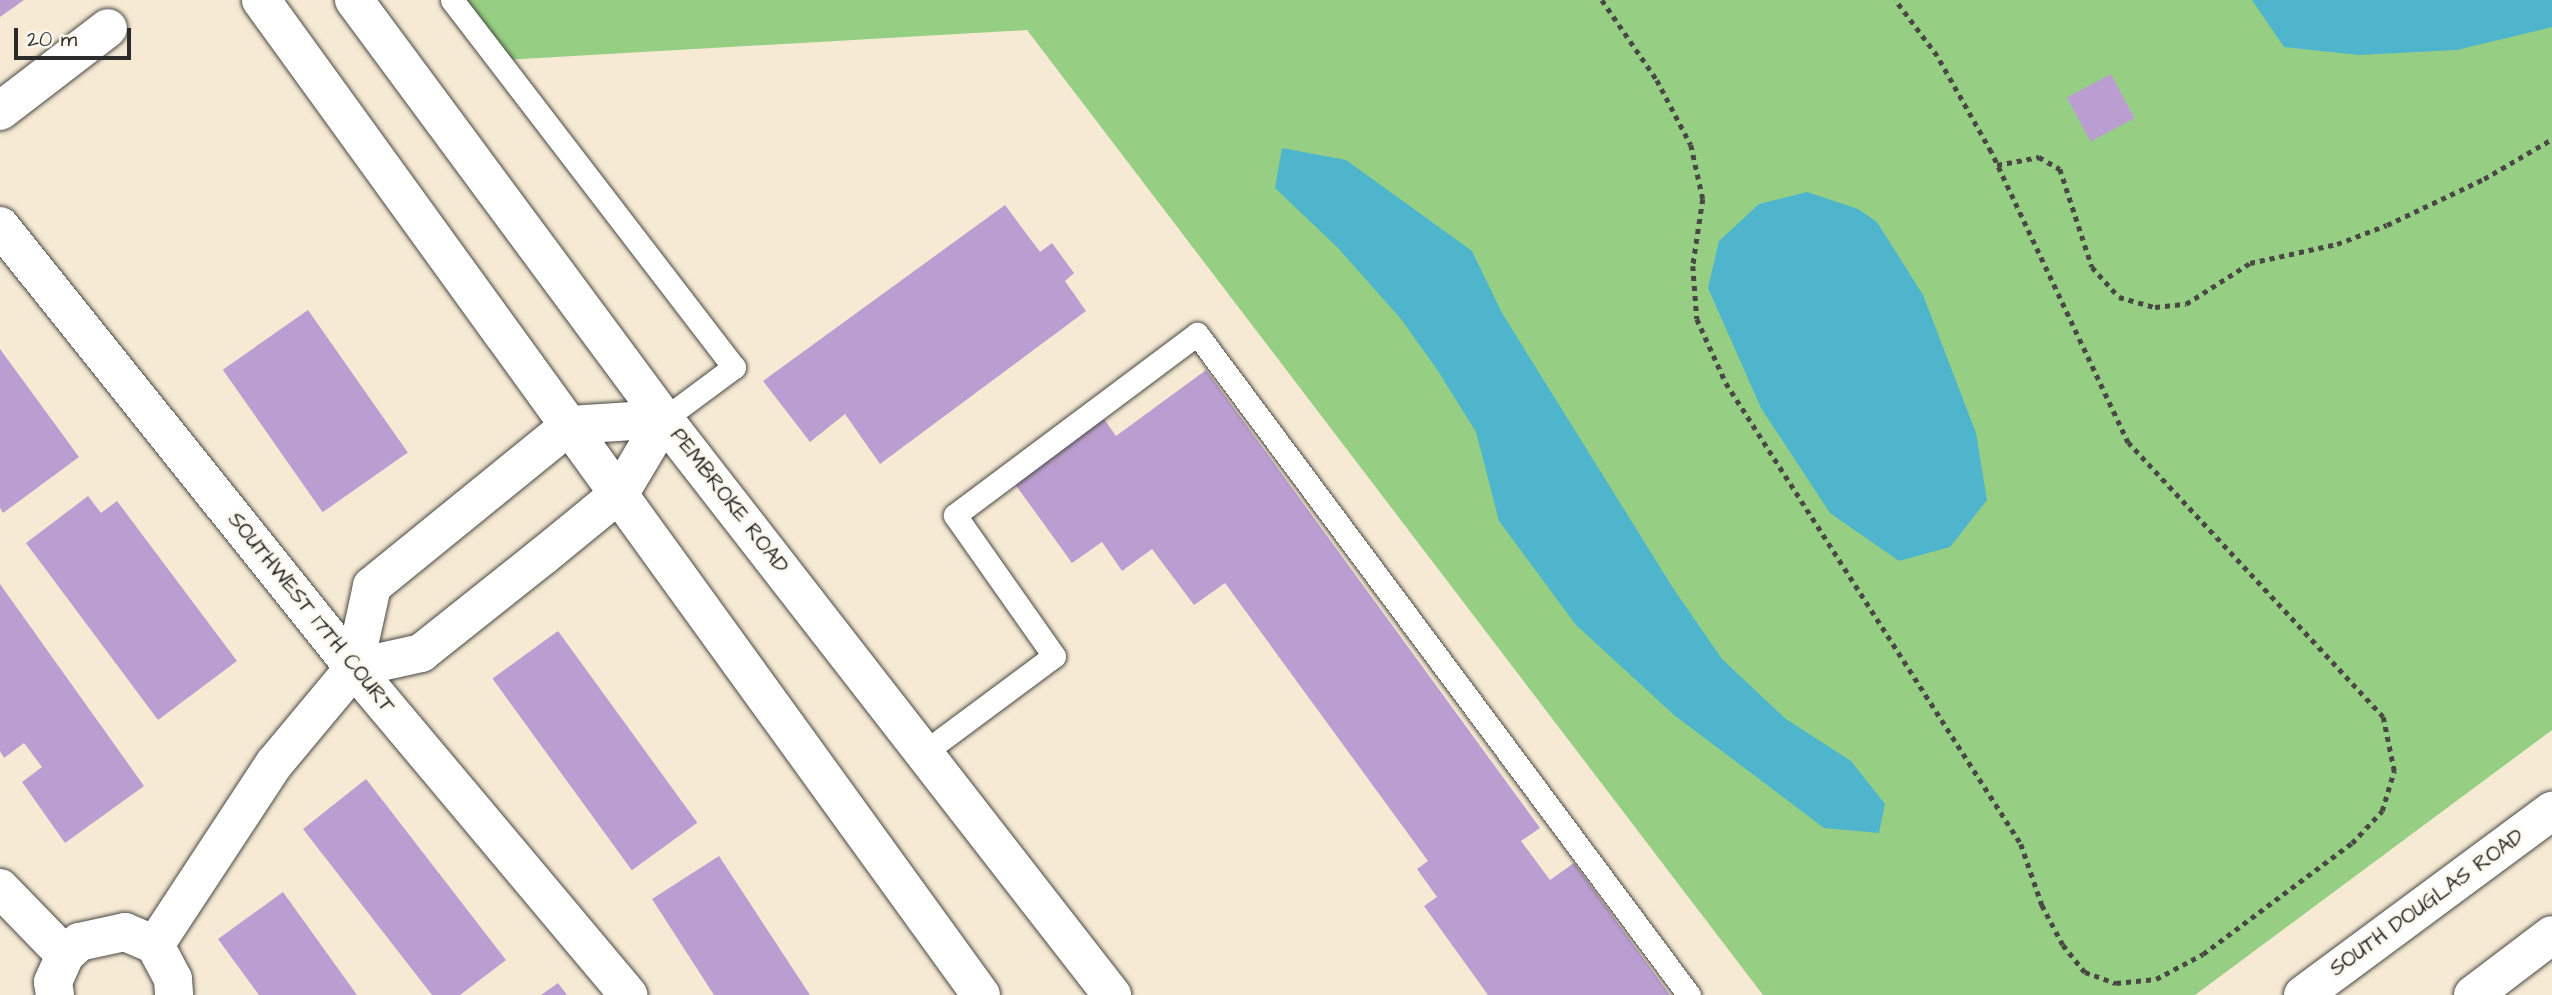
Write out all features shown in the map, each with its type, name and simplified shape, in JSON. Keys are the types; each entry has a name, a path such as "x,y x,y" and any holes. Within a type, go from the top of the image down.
{"main road":[{"path":"261,0 981,995"},
{"name":"PEMBROKE ROAD","path":"354,0 664,419 926,751 1112,995"},
{"path":"0,111 108,28"},
{"name":"SOUTHWEST 17TH COURT","path":"0,226 354,668 628,995"},
{"path":"155,945 274,764 354,668 372,586 570,425 664,419"},
{"path":"354,668 421,653 620,493 664,419"},
{"name":"SOUTH DOUGLAS ROAD","path":"2303,995 2552,811"},
{"path":"0,888 65,955"},
{"path":"55,995 53,982 65,955 79,942 102,934 125,932 155,945 169,968 174,995"},
{"path":"2473,995 2552,935"}],"lane":[{"path":"452,0 734,367 664,419"},
{"path":"926,751 1055,656 955,515 1197,334 1689,995"}],"path":[{"path":"1602,0 1657,80 1691,145 1703,199 1693,266 1697,319 1726,383 2021,844 2042,905 2063,945 2085,972 2116,984 2155,979 2203,954 2352,843 2382,811 2394,771 2391,758 2376,705 2128,443 1997,165 1937,56 1895,0"},
{"path":"1997,165 2039,157 2060,169 2092,267 2119,296 2155,307 2186,304 2250,263 2337,244 2387,225 2484,179 2552,139"}],"green space":[{"path":"458,0 2552,0 2552,730 2195,995 1763,995 1027,30 503,60"}],"water":[{"path":"2252,0 2552,0 2552,27 2457,50 2359,55 2284,47"},
{"path":"1282,148 1346,160 1472,251 1502,313 1673,588 1722,659 1786,719 1851,761 1885,804 1879,833 1824,828 1674,715 1576,625 1499,521 1476,432 1438,371 1401,319 1338,248 1275,188"},
{"path":"1807,192 1858,209 1877,222 1923,295 1976,433 1987,500 1950,547 1899,561 1830,513 1761,408 1708,288 1719,241 1759,204"}],"building":[{"path":"0,0 24,0 0,17"},
{"path":"2111,74 2134,118 2090,142 2067,97"},
{"path":"1005,205 1040,252 1052,243 1074,273 1065,281 1086,311 880,464 845,414 810,442 763,381"},
{"path":"308,310 408,453 323,512 223,370"},
{"path":"0,349 79,457 3,513 0,508"},
{"path":"1206,370 1540,828 1521,841 1550,880 1574,863 1670,995 1488,995 1424,906 1437,897 1417,869 1428,861 1225,583 1194,605 1152,549 1122,571 1102,542 1072,563 1015,484 1104,419 1116,436"},
{"path":"88,496 101,513 117,501 237,661 158,720 26,543"},
{"path":"0,584 144,786 65,843 22,782 42,767 24,743 4,758 0,751"},
{"path":"558,631 697,823 632,870 492,679"},
{"path":"366,779 506,960 460,995 432,995 303,829"},
{"path":"719,856 810,995 714,995 652,899"},
{"path":"283,892 357,995 259,995 218,939"},
{"path":"558,983 567,995 541,995"}]}
